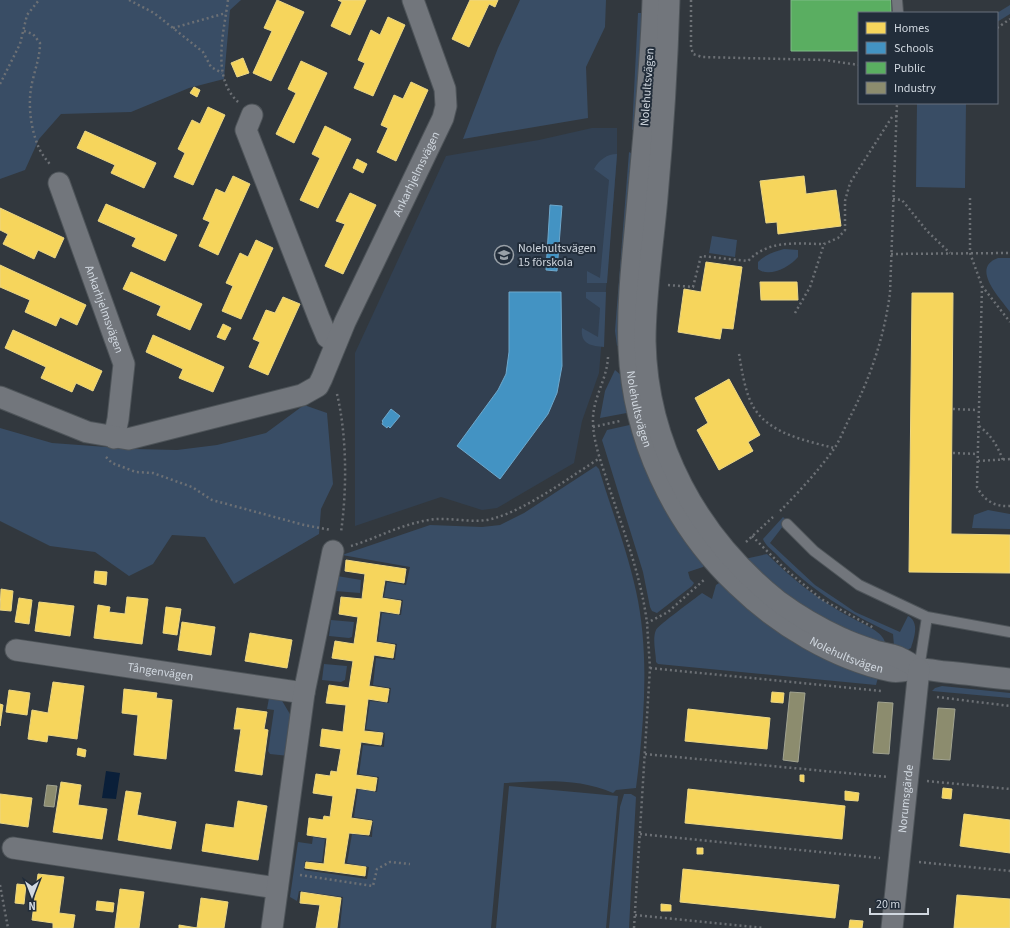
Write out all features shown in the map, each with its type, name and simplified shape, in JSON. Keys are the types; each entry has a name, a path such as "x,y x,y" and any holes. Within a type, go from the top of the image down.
{"street":[{"name":"Ankarhjelmsvägen","path":"0,397 87,432 114,438 128,439 302,395 318,386 336,343 443,118 446,106 445,89 413,0"},
{"name":"Nolehultsvägen","path":"653,0 648,83 631,284 629,345 633,386 641,425 652,458 667,494 700,545 727,576 778,621 807,638 862,662 894,672 919,669 1010,679"},
{"name":"Nolehultsvägen","path":"669,0 661,152 645,340 654,413 665,451 681,487 697,514 732,558 780,602 807,620 841,638 898,657 919,669"},
{"path":"252,115 246,130 318,318 327,337 336,343"},
{"name":"Ankarhjelmsvägen","path":"59,183 124,364 118,419 114,438"},
{"path":"272,928 304,693 333,551"},
{"name":"Tångenvägen","path":"16,650 304,693"},
{"name":"Norumsgärde","path":"892,928 908,779 915,695 919,669"},
{"path":"13,848 278,880"}],"lane":[{"path":"897,0 898,12"},
{"path":"786,524 814,551 859,585 927,617 1010,632"},
{"path":"919,669 927,617"}],"path":[{"path":"0,84 20,44 27,14 40,0"},
{"path":"129,0 154,13 203,52 211,67 222,73"},
{"path":"228,0 222,51 222,73 231,96 252,115"},
{"path":"691,0 691,47 693,54 702,57 825,60 858,65"},
{"path":"173,28 226,13"},
{"path":"998,27 1010,19"},
{"path":"24,31 33,34 40,43 40,57 32,80 30,98 32,132 39,150 50,164 59,183"},
{"path":"742,545 789,502 834,448 862,395 880,346 887,317 898,116 897,104"},
{"path":"663,285 678,287 693,286 700,256 748,261 758,251 771,246 787,244 824,244 838,238 845,230 845,201 850,183 892,116 898,116"},
{"path":"970,198 970,253 982,286 1010,322"},
{"path":"893,199 902,200 926,231 950,253"},
{"path":"795,313 810,287 824,244"},
{"path":"891,254 1010,253"},
{"path":"982,286 977,487 983,498 994,503 1010,506"},
{"path":"739,354 753,407 764,420 794,437 834,448"},
{"path":"322,378 332,384 340,406 344,466 341,532 333,551"},
{"path":"954,409 978,410"},
{"path":"978,426 989,433 997,445 1003,460"},
{"path":"87,432 98,450 112,463 136,472 153,473 192,487 212,500 304,525 341,532"},
{"path":"953,453 978,454"},
{"path":"333,551 428,520 450,518 473,520 493,519 514,511 600,458"},
{"path":"978,461 1010,459"},
{"path":"752,536 821,600 877,629"},
{"path":"634,928 650,668 647,623 668,612 705,578"},
{"path":"650,668 880,691 1010,706"},
{"path":"880,691 884,669"},
{"path":"645,754 1010,789"},
{"path":"640,834 1010,872"},
{"path":"278,880 373,886 377,869 390,862 410,864"},
{"path":"0,885 8,928"},
{"path":"635,915 764,928"}],"shaded area":[{"path":"0,0 241,0 230,10 224,79 189,88 131,112 61,114 39,139 25,170 0,179"},
{"path":"520,0 606,0 605,27 586,67 588,118 463,139 498,48"},
{"path":"1010,5 1010,14 998,21 998,12"},
{"path":"638,13 646,13 635,128 632,130"},
{"path":"917,104 966,104 965,188 916,187"},
{"name":"Nolehultsvägen 15 förskola","path":"592,128 617,128 617,157 599,373 582,421 574,463 497,508 482,510 441,497 355,526 355,353 446,156 539,140"},
{"path":"629,152 636,156 619,345 617,346 615,331"},
{"path":"617,154 607,283 587,283 587,271 600,278 609,180 594,169 604,158"},
{"path":"712,236 737,240 735,257 709,253"},
{"path":"784,249 798,250 798,257 785,268 773,272 758,269 758,262 761,259"},
{"path":"998,258 1010,258 1010,312 994,291 987,276 987,269 990,263"},
{"path":"586,292 606,292 604,347 591,345 583,338 582,328 598,337 600,308 586,298"},
{"path":"615,370 622,376 632,412 600,418 605,391"},
{"path":"304,405 327,413 333,484 321,509 319,534 234,584 205,537 172,535 153,564 129,576 95,552 50,546 0,521 0,428 52,443 134,449 177,450 217,445 266,433"},
{"path":"634,424 706,563 703,567 688,572 690,579 694,583 692,586 657,613 652,611 650,607 643,572 602,440 607,430"},
{"path":"596,466 599,469 628,560 636,591 643,639 643,714 636,788 616,790 613,793 600,788 573,783 546,781 504,783 491,928 340,928 343,897 299,891 297,901 290,897 298,842 312,844 313,837 325,839 322,862 305,861 304,870 367,879 369,867 347,863 352,834 372,837 373,820 354,817 358,789 377,792 379,777 359,774 363,745 384,747 385,733 366,729 370,701 389,703 391,688 373,685 376,658 395,660 397,644 378,641 382,613 401,615 403,600 384,597 387,582 406,585 410,567 342,555 430,525 482,527 500,525 524,513"},
{"path":"988,510 1010,514 1010,529 972,528 974,515"},
{"path":"783,517 787,521 770,543 815,585 855,612 900,632 908,616 912,619 915,626 911,648 905,651 894,646 893,634 861,618 831,600 790,568 765,543 763,539"},
{"path":"767,554 797,582 819,598 877,632 884,639 885,643 882,646 805,613 740,560"},
{"path":"337,576 361,580 360,593 335,591"},
{"path":"722,581 879,674 876,685 658,664 656,662 654,642 658,627 702,593 712,599 716,585"},
{"path":"331,620 354,622 352,637 329,636"},
{"path":"324,664 347,666 345,680 341,682 322,680"},
{"path":"942,686 1010,693 1010,698 932,691 935,688"},
{"path":"269,698 281,699 294,721 289,756 270,754 268,751 274,710 267,709"},
{"path":"106,771 120,773 116,799 102,798"},
{"path":"509,786 618,796 606,928 496,928"},
{"path":"624,794 631,794 636,797 629,928 609,928 620,807"}],"building: Homes":[{"path":"277,0 304,12 271,81 253,73 272,31 264,28"},
{"path":"338,0 366,0 350,35 331,26 342,2"},
{"path":"470,0 498,0 495,7 489,4 469,47 452,39"},
{"path":"388,17 405,25 373,96 354,88 365,63 358,60 371,30 380,35"},
{"path":"243,58 249,73 237,77 231,63"},
{"path":"301,61 327,73 294,143 276,134 296,93 288,89"},
{"path":"411,82 428,90 396,161 377,152 388,128 381,125 394,95 403,99"},
{"path":"194,87 200,90 197,97 190,93"},
{"path":"208,107 225,115 193,185 174,177 185,153 178,149 192,120 200,124"},
{"path":"325,126 351,139 318,208 300,200 320,158 312,154"},
{"path":"85,131 156,163 144,188 111,173 115,165 77,148"},
{"path":"357,159 367,164 363,173 353,168"},
{"path":"233,176 250,184 218,255 199,246 210,222 203,219 216,189 225,193"},
{"path":"804,176 806,194 836,190 841,226 778,234 777,222 766,223 760,181"},
{"path":"350,193 376,205 343,274 325,266 345,224 336,221"},
{"path":"106,204 177,235 165,261 132,246 136,238 98,221"},
{"path":"0,208 64,238 55,258 38,250 34,259 3,244 8,234 0,230"},
{"path":"256,240 273,248 241,319 222,311 233,286 226,283 240,253 248,257"},
{"path":"706,262 742,267 733,329 722,328 720,339 678,332 684,289 701,292"},
{"path":"0,265 86,305 77,325 60,317 56,326 25,312 30,300 0,287"},
{"path":"131,272 202,304 190,330 157,315 161,306 123,289"},
{"path":"760,282 797,282 798,300 761,300"},
{"path":"912,293 953,293 951,534 1010,535 1010,573 909,572"},
{"path":"283,297 300,304 268,375 249,367 260,342 253,339 266,310 275,313"},
{"path":"223,324 231,328 225,340 217,337"},
{"path":"13,330 102,371 93,391 76,383 72,392 41,378 46,367 5,348"},
{"path":"153,335 224,367 213,392 179,378 183,369 146,352"},
{"path":"729,379 760,435 748,442 753,451 719,470 697,430 708,423 695,398"},
{"path":"346,560 406,569 404,583 385,580 382,598 401,601 399,614 380,611 376,642 395,645 393,658 374,655 369,686 389,689 387,702 368,699 364,731 383,733 381,745 361,742 356,775 377,778 375,791 356,788 351,818 372,821 369,835 349,833 344,864 366,867 365,876 305,868 306,862 324,864 327,838 307,835 309,818 323,820 324,816 330,817 333,796 313,793 316,774 330,776 331,771 337,772 341,749 320,746 322,729 343,732 346,705 326,703 329,685 349,688 353,661 332,658 335,641 354,644 358,617 339,614 341,597 362,599 365,574 345,571"},
{"path":"95,571 107,572 106,585 94,583"},
{"path":"1,589 13,591 11,611 0,610"},
{"path":"127,597 148,599 142,644 94,638 98,605 110,607 109,612 125,614"},
{"path":"19,598 32,600 29,624 15,622"},
{"path":"39,602 74,606 70,636 35,631"},
{"path":"166,607 181,609 177,635 163,633"},
{"path":"182,622 215,627 211,655 178,650"},
{"path":"250,633 292,640 287,668 245,661"},
{"path":"53,682 84,686 77,739 48,735 47,742 28,739 32,710 48,713"},
{"path":"124,689 157,693 156,698 172,700 166,759 134,755 138,715 122,713"},
{"path":"9,690 30,693 27,715 6,712"},
{"path":"772,692 784,693 783,703 771,702"},
{"path":"0,704 3,705 0,726"},
{"path":"237,708 267,712 264,729 268,730 262,775 235,771 241,729 234,729"},
{"path":"688,709 770,718 767,749 685,741"},
{"path":"78,748 86,750 85,757 77,755"},
{"path":"800,775 804,775 804,782 800,781"},
{"path":"61,782 81,785 78,805 107,809 102,839 53,832"},
{"path":"943,788 952,789 951,799 942,798"},
{"path":"688,789 845,806 842,839 685,823"},
{"path":"126,791 141,793 137,815 176,822 171,849 118,840"},
{"path":"845,791 859,793 858,801 845,800"},
{"path":"0,794 32,798 28,827 0,823"},
{"path":"238,801 267,806 258,860 202,851 206,824 234,828"},
{"path":"964,814 1010,820 1010,853 960,846"},
{"path":"697,848 703,848 703,854 697,854"},
{"path":"683,869 839,885 835,918 680,902"},
{"path":"38,874 64,877 59,913 75,915 73,928 53,928 53,923 32,920"},
{"path":"17,884 26,885 24,904 15,903"},
{"path":"120,889 144,892 139,928 115,928"},
{"path":"301,892 341,898 337,928 316,928 320,905 300,903"},
{"path":"957,895 1010,899 1010,928 954,928"},
{"path":"201,898 228,902 224,928 197,928"},
{"path":"97,901 114,903 113,912 96,910"},
{"path":"661,904 671,905 671,911 661,911"},
{"path":"850,920 863,921 862,928 849,928"},
{"path":"179,925 197,928 179,928"}],"building: Schools":[{"path":"550,205 562,206 557,271 546,270"},
{"path":"509,292 561,292 562,366 557,393 548,414 500,479 457,446 498,390 506,374 509,352"},
{"path":"391,409 400,416 390,428 388,426 387,428 382,424 382,421"}],"building: Public":[{"path":"791,0 891,0 891,12 858,12 858,51 791,51"}],"building: Industry":[{"path":"790,692 805,693 798,762 783,760"},
{"path":"878,702 893,703 889,754 873,753"},
{"path":"938,708 955,709 950,760 933,759"},
{"path":"47,785 57,786 54,807 44,806"}],"place":[{"name":"Nolehultsvägen 15 förskola","path":"504,255"}]}
